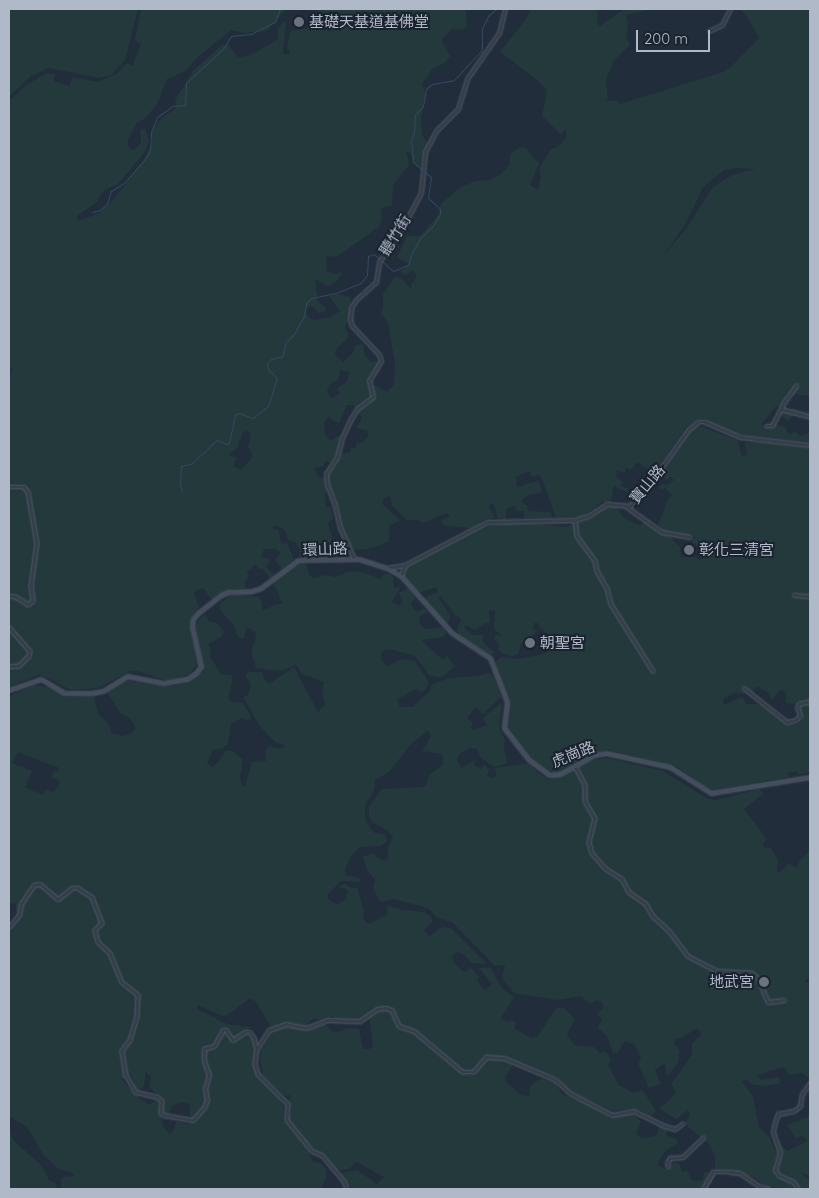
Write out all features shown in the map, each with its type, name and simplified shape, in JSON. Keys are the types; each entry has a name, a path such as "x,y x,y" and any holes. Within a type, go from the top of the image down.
{"main road":[{"name":"環山路","path":"9,690 41,679 64,693 103,691 127,676 164,683 187,679 196,673 201,666 192,628 198,613 229,592 252,591 261,588 298,560 354,559 368,561 401,576"},
{"name":"虎崗路","path":"401,576 452,632 485,654 492,662 506,702 504,728 524,755 548,775 560,774 594,755 615,754 670,767 712,793 810,777"}],"street":[{"name":"聽竹街","path":"354,559 340,528 326,479 327,470 337,457 340,442 350,419 357,409 374,397 368,381 381,361 379,355 352,326 350,320 351,308 356,300 376,282 379,262 398,236 421,193 425,152 436,131 458,109 467,79 500,33 505,9"},
{"path":"708,31 722,25 730,9"},
{"path":"766,426 772,426 796,386"},
{"path":"781,409 810,417"},
{"name":"寶山路","path":"387,568 405,565 487,522 575,520 588,516 604,504 627,507 637,499 689,430 698,422 706,422 740,437 810,445"},
{"path":"9,487 24,487 28,492 38,543 31,578 33,601 28,605 16,597 9,596"},
{"path":"627,507 662,532 690,538"},
{"path":"575,520 577,536 595,561 597,571 607,588 611,604 653,671"},
{"path":"401,576 405,565"},
{"path":"794,594 810,596"},
{"path":"9,627 30,651 29,656 19,666 9,667"},
{"path":"744,688 787,722 796,720 800,716 797,707 799,704 810,701"},
{"path":"575,766 585,784 585,801 595,818 590,848 596,858 622,879 629,892 643,901 653,916 670,932 688,956 718,970 752,973 758,978 768,1002 784,1000"},
{"path":"9,927 19,915 21,904 34,885 40,884 58,899 72,888 78,888 92,897 102,923 96,930 98,942 110,953 122,982 138,995 137,1017 130,1040 122,1051 126,1075 136,1092 157,1097 162,1101 161,1113 164,1115 193,1120 205,1106 207,1100 205,1089 209,1075 203,1054 204,1049 214,1046 223,1030 226,1030 234,1040 246,1032 250,1032 257,1049 255,1064 258,1074 288,1104 286,1120 312,1151 322,1155 344,1181 347,1189"},
{"path":"257,1049 269,1030 286,1024 306,1028 328,1020 360,1021 377,1009 386,1008 392,1010 399,1026 411,1030 463,1072 473,1072 486,1057 504,1058 556,1080 570,1093 612,1115 634,1111 675,1129 682,1124"},
{"path":"798,1189 793,1182 777,1174 775,1170 780,1153 773,1133 778,1114 794,1111 800,1106 802,1094 810,1083"},
{"path":"668,1167 667,1163 670,1158 683,1157 703,1138"},
{"path":"703,1189 713,1172 740,1173 761,1187 769,1189"}],"green space":[{"path":"9,9 138,9 125,60 111,75 99,78 49,68 31,76 9,97"},
{"path":"141,9 286,9 267,31 244,33 231,30 198,57 186,71 167,79 158,102 147,117 137,123 128,140 128,146 132,150 135,149 141,143 140,131 145,128 149,141 145,152 118,184 104,190 97,202 77,216 77,221 98,214 113,200 144,160 152,142 150,134 162,118 176,108 175,100 193,71 222,45 228,44 238,58 251,55 278,39 278,29 284,22 286,23 283,54 289,54 290,51 287,49 290,31 310,28 318,12 316,9 466,9 467,27 461,30 452,29 443,38 442,41 450,56 445,63 433,68 422,84 426,96 421,118 422,135 428,144 422,155 421,166 416,167 411,154 406,151 409,165 393,185 392,205 381,209 380,226 338,256 326,257 327,271 334,274 341,272 341,275 336,282 328,286 315,279 318,301 326,308 326,311 318,313 315,308 310,306 306,310 309,318 315,320 330,317 340,311 329,296 337,294 350,297 352,313 345,327 349,337 336,349 335,354 343,362 351,355 356,345 363,344 365,356 371,362 379,362 379,371 371,381 372,384 387,392 394,384 395,364 388,323 380,311 383,311 383,294 394,278 400,277 411,289 411,284 415,280 416,275 413,270 407,275 402,274 401,271 409,264 397,257 407,236 420,236 437,217 441,204 458,189 475,181 490,180 500,175 510,165 510,154 521,147 526,148 539,164 530,185 538,190 541,177 539,169 551,149 558,147 566,137 566,129 561,135 542,116 547,90 536,79 500,52 526,19 531,9 598,9 597,23 600,26 624,9 652,9 626,15 628,24 626,36 630,45 614,60 606,80 608,98 604,100 618,101 620,104 723,72 731,67 759,38 746,15 739,9 810,9 810,396 788,393 783,406 791,410 792,408 810,412 810,419 793,415 788,421 778,414 781,409 776,406 761,425 768,427 772,422 787,428 786,431 791,435 795,431 800,436 810,433 810,442 736,434 703,419 698,420 687,426 651,477 649,476 651,471 637,462 631,470 625,467 625,473 617,470 616,477 622,481 621,486 628,488 627,492 617,488 616,485 613,488 611,502 602,502 582,517 556,518 542,479 539,475 532,477 530,471 516,477 517,486 521,487 525,484 539,481 542,490 539,493 528,495 521,501 527,506 528,511 550,512 553,518 524,518 524,511 517,511 514,506 506,509 506,519 498,518 493,503 489,506 495,518 485,519 471,528 446,526 442,523 442,520 450,516 447,513 423,523 417,520 407,520 392,506 390,496 384,498 382,504 400,520 390,525 389,542 368,549 348,550 337,529 340,526 337,518 337,500 327,482 330,470 343,453 350,452 351,448 355,448 357,443 364,442 368,436 367,430 356,428 362,418 353,405 347,405 339,424 328,417 324,423 325,434 330,441 339,435 341,440 338,451 331,463 326,461 323,466 315,468 317,476 324,478 327,491 325,494 326,507 331,507 333,519 328,523 332,537 327,558 299,557 300,550 295,542 288,540 285,530 276,525 272,528 279,531 281,544 287,543 294,559 282,569 275,560 281,553 275,549 264,549 261,556 270,560 266,567 274,575 270,578 262,568 259,570 256,565 247,571 249,576 245,582 245,589 232,589 212,600 203,588 197,590 194,594 199,606 192,618 190,631 199,662 189,674 167,681 138,671 130,671 98,688 74,690 38,675 9,687 9,377 13,369 9,367 9,101 26,85 47,73 55,74 54,81 69,86 73,77 97,82 116,74 127,63 132,66 141,44 135,40","holes":["737,168 755,169 732,175 713,187 688,226 663,256 686,223 703,187 724,170","340,370 349,372 347,382 337,388 340,394 331,398 327,391 331,383 338,380","247,430 251,434 248,447 252,454 251,459 241,470 233,466 237,458 228,455 237,448 243,433"]},
{"path":"698,425 738,441 742,456 747,455 744,443 757,442 810,448 810,772 798,775 797,771 788,773 789,777 713,790 704,786 676,766 610,750 601,751 586,757 559,773 545,772 508,735 505,725 509,714 508,704 495,662 501,657 519,659 545,654 548,637 544,630 540,628 538,623 534,623 533,629 538,631 521,644 518,654 512,656 504,654 499,651 498,643 494,638 496,635 503,636 494,629 495,611 489,610 490,623 486,623 474,630 466,625 464,628 472,635 483,635 483,642 495,653 490,655 460,636 457,630 461,619 455,615 440,595 439,599 451,616 447,624 437,616 423,598 438,592 436,587 419,593 404,577 403,572 408,566 483,527 525,522 565,527 590,519 596,512 610,506 618,508 621,515 628,520 639,525 643,523 643,519 658,532 672,537 673,541 680,547 681,557 695,557 701,560 701,549 692,542 692,539 697,537 666,533 658,525 668,499 672,495 665,488 661,490 659,488 662,484 667,485 674,480 671,477 667,480 660,475 691,429","holes":["757,686 768,693 772,700 779,691 783,690 786,695 786,703 799,705 799,711 803,717 800,723 791,725 779,719 761,704 747,704 742,697 724,705 723,699 734,693 755,695 753,691"]},
{"path":"303,562 306,563 309,574 313,579 324,575 336,577 350,571 362,572 381,579 384,574 390,574 393,577 394,588 401,587 392,602 399,605 402,602 399,593 408,588 415,596 415,600 411,603 413,609 418,612 423,608 428,612 419,617 420,624 425,629 441,627 445,629 446,634 443,637 422,640 443,660 447,656 455,666 441,678 429,675 415,656 393,650 384,650 381,653 382,661 387,666 401,659 415,661 429,682 426,689 421,692 416,689 397,700 400,707 413,707 430,690 432,685 449,678 478,676 489,673 494,677 501,697 483,714 476,707 467,718 473,723 471,727 473,730 487,725 483,718 502,702 499,728 505,740 504,749 508,763 495,767 481,758 477,749 470,748 459,754 457,760 462,768 475,760 474,765 481,769 485,765 489,770 487,776 492,778 496,776 495,768 530,763 537,772 549,780 593,760 607,758 663,771 708,799 716,800 760,789 763,794 744,809 767,839 763,844 765,848 770,847 778,860 777,872 779,873 789,863 797,868 799,862 810,850 810,977 805,981 810,984 810,1079 802,1073 788,1075 786,1069 782,1067 756,1076 762,1080 778,1077 781,1081 778,1084 761,1086 751,1084 747,1079 742,1082 753,1096 759,1127 770,1138 777,1155 774,1165 775,1175 791,1184 793,1189 767,1187 755,1178 732,1170 715,1172 715,1156 710,1145 685,1124 690,1115 688,1110 677,1119 659,1109 676,1093 671,1084 692,1055 692,1043 702,1034 697,1028 683,1037 675,1039 674,1043 680,1051 678,1063 667,1077 665,1063 655,1070 661,1084 649,1088 638,1064 641,1058 635,1045 625,1041 617,1053 613,1053 607,1036 597,1027 602,1020 597,1014 604,1007 601,1001 597,1000 590,1004 581,996 558,1000 514,993 502,978 505,965 495,966 453,923 436,917 429,909 421,906 393,899 383,902 379,900 373,887 375,879 367,870 363,857 372,853 382,860 388,859 388,848 393,837 387,830 372,822 369,817 369,807 382,789 422,787 426,785 429,775 443,765 441,754 422,751 431,736 428,731 412,743 389,772 375,780 374,790 365,806 365,818 370,828 375,833 385,835 387,841 381,846 360,847 351,856 345,869 346,875 359,878 360,882 341,881 327,895 329,900 337,904 345,900 348,892 345,888 339,888 339,886 344,884 352,888 358,888 364,912 363,919 369,924 388,914 386,907 390,906 402,910 424,912 430,916 433,921 424,930 429,936 442,927 451,928 487,964 472,963 463,954 458,952 452,956 454,963 464,972 471,968 479,977 477,981 485,990 492,984 479,968 490,967 502,988 514,997 501,1018 507,1022 512,1020 516,1023 515,1029 532,1038 538,1036 556,1008 564,1008 575,1019 567,1034 574,1045 594,1047 600,1053 605,1051 611,1059 608,1065 619,1085 634,1093 642,1089 656,1111 649,1118 644,1112 631,1109 612,1111 569,1091 558,1078 513,1061 512,1067 505,1077 507,1083 521,1095 529,1096 530,1086 536,1081 543,1079 555,1082 562,1094 586,1103 610,1118 623,1113 631,1113 641,1122 636,1134 641,1138 656,1136 660,1125 668,1129 666,1135 677,1140 678,1143 666,1150 658,1162 658,1166 666,1169 673,1163 679,1163 682,1172 688,1171 691,1180 697,1181 703,1180 704,1172 708,1172 708,1178 701,1189 353,1189 341,1177 341,1173 357,1170 377,1184 384,1177 356,1162 349,1169 336,1171 324,1155 314,1151 288,1120 291,1110 288,1103 291,1095 285,1096 263,1075 260,1057 270,1035 279,1028 289,1027 307,1030 324,1024 335,1033 348,1028 359,1029 363,1049 370,1049 373,1046 370,1022 368,1019 340,1020 332,1016 323,1022 314,1018 304,1027 287,1023 271,1027 256,1002 250,998 228,1015 223,1016 198,1005 197,1009 227,1024 251,1027 245,1032 252,1038 257,1051 255,1066 260,1079 278,1095 284,1108 283,1120 306,1147 313,1162 321,1163 326,1170 326,1178 320,1189 61,1189 61,1180 64,1177 74,1176 73,1173 59,1169 44,1156 28,1128 9,1116 9,930 18,918 15,903 9,904 9,698 13,694 35,685 53,688 65,697 94,696 98,714 107,722 112,733 122,736 130,734 135,729 134,723 128,717 121,714 107,692 123,680 168,687 186,683 197,675 204,664 195,629 199,619 206,614 209,621 217,623 224,632 221,637 208,644 211,649 210,657 221,674 231,675 233,678 228,699 233,702 243,703 251,717 249,721 242,718 231,724 228,744 221,749 213,750 207,763 213,767 226,750 233,751 243,760 240,777 242,785 245,787 252,762 266,761 265,751 269,746 279,749 285,747 283,744 276,743 259,725 246,702 244,697 248,695 251,686 245,675 249,672 262,672 269,684 294,667 318,712 325,705 322,690 324,682 302,674 296,665 281,671 256,668 251,651 256,637 255,631 247,628 244,638 241,639 237,635 234,626 221,611 219,605 228,597 235,595 258,597 261,600 263,611 276,604 283,604 273,583 291,566","holes":["18,752 59,768 58,772 54,771 51,777 60,782 54,792 46,790 43,795 25,787 32,771 12,763","146,1072 151,1077 149,1087 163,1099 161,1109 165,1114 168,1115 172,1106 181,1102 190,1104 190,1119 196,1118 200,1114 198,1119 188,1124 176,1121 174,1130 170,1134 163,1127 158,1099 149,1105 138,1097 122,1080 131,1074 134,1081 133,1086 139,1091 144,1086"]},
{"path":"810,1116 810,1176 799,1172 810,1180 810,1189 797,1189 793,1182 778,1173 781,1152 776,1138 787,1151 808,1141 803,1136 796,1138 787,1125"},
{"path":"9,1129 13,1140 41,1165 49,1180 56,1184 57,1189 9,1189"}],"waterway":[{"path":"92,212 100,210 107,204 111,191 124,183 145,159 150,151 151,132 157,117 173,106 185,105 186,83 223,49 231,36 251,34 275,22 280,9"},
{"path":"182,491 180,484 181,466 191,464 217,440 226,444 229,443 235,415 239,413 253,418 268,406 277,378 268,369 267,363 271,359 283,356 285,343 294,334 304,316 306,303 312,298 336,293 361,283 367,275 368,256 374,254 393,271 408,265 421,237 432,227 440,214 440,209 428,198 431,177 413,162 411,140 414,133 415,115 423,106 426,89 432,84 454,80 482,50 482,29 488,16 496,9"},
{"path":"706,1189 714,1175"}],"place":[{"name":"基礎天基道基佛堂","path":"299,22"},
{"name":"彰化三清宮","path":"689,550"},
{"name":"朝聖宮","path":"530,643"},
{"name":"地武宮","path":"764,982"}]}
